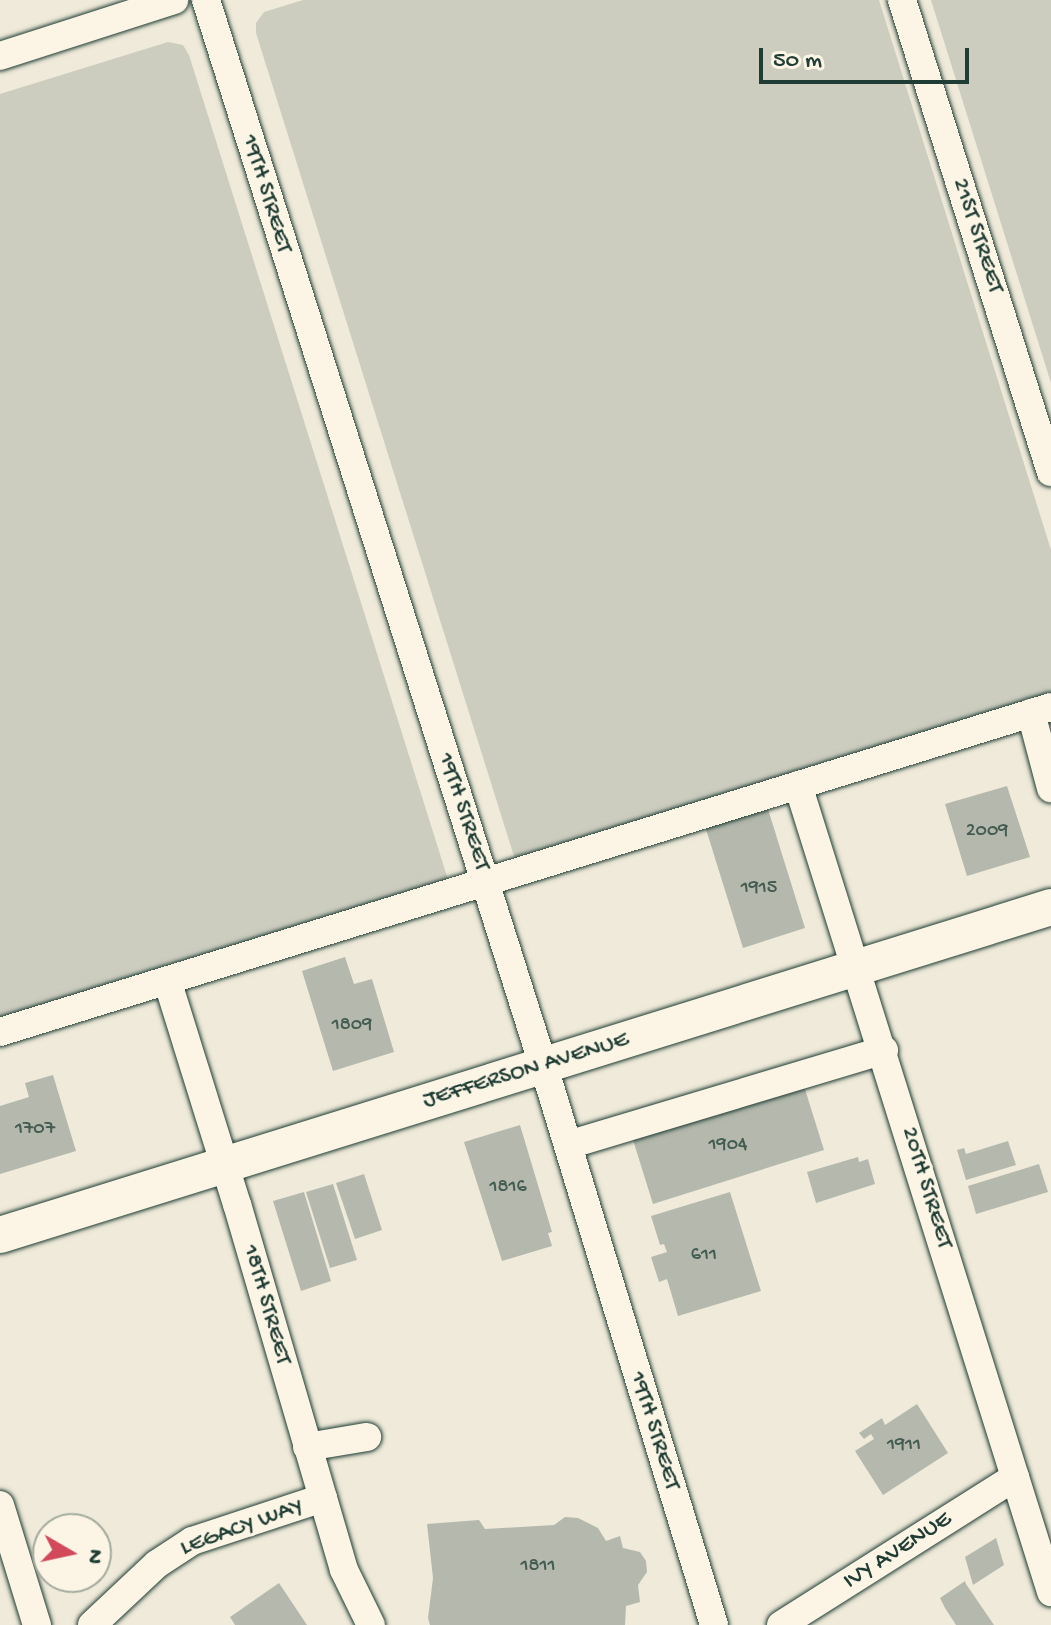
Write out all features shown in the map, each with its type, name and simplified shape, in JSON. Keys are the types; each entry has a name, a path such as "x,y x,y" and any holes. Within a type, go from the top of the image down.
{"main road":[{"name":"JEFFERSON AVENUE","path":"0,1235 1051,907"}],"street":[{"path":"0,56 174,0"},
{"name":"19TH STREET","path":"206,0 568,1145 714,1625"},
{"name":"21ST STREET","path":"902,0 1051,472"},
{"path":"0,1032 168,983 1041,710 1051,788"},
{"name":"20TH STREET","path":"798,785 858,967 1051,1592"},
{"name":"18TH STREET","path":"168,983 344,1570 371,1625"},
{"path":"568,1145 884,1050"},
{"path":"307,1447 367,1437"},
{"name":"IVY AVENUE","path":"781,1625 1015,1477"},
{"name":"LEGACY WAY","path":"107,1620 157,1564 192,1541 323,1498"},
{"path":"3,1522 37,1625"}],"shaded area":[{"path":"303,0 879,0 1051,550 1051,699 518,869 256,33 256,23 264,12"},
{"path":"931,0 1051,0 1051,383"},
{"path":"168,42 183,45 189,55 450,886 0,1029 0,94"}],"building":[{"path":"1007,786 1030,857 967,876 945,804"},
{"path":"767,806 805,928 743,948 705,826"},
{"path":"345,957 354,984 372,979 394,1052 333,1071 302,971"},
{"path":"53,1075 76,1151 0,1174 0,1106 29,1097 25,1083"},
{"path":"804,1086 824,1150 653,1204 633,1140"},
{"path":"520,1125 552,1232 548,1233 552,1246 502,1261 464,1142"},
{"path":"1008,1141 1016,1165 966,1180 957,1150 964,1148 966,1154"},
{"path":"858,1157 859,1162 868,1159 875,1184 816,1203 807,1172"},
{"path":"1039,1164 1048,1192 976,1214 968,1186"},
{"path":"364,1174 382,1230 355,1239 336,1183"},
{"path":"333,1184 357,1260 330,1268 306,1192"},
{"path":"304,1192 331,1281 301,1291 273,1201"},
{"path":"730,1192 761,1291 678,1316 667,1279 659,1282 651,1257 667,1252 664,1244 660,1245 651,1216"},
{"path":"917,1404 948,1453 883,1495 855,1451 874,1439 871,1434 864,1439 859,1433 882,1418 885,1425"},
{"path":"565,1517 578,1518 598,1528 606,1541 620,1536 623,1548 640,1552 646,1561 647,1572 638,1585 640,1602 626,1606 625,1625 430,1625 428,1618 433,1578 427,1524 479,1520 485,1529 554,1525"},
{"path":"996,1538 1004,1565 973,1585 965,1557"},
{"path":"965,1581 994,1625 956,1625 940,1598"},
{"path":"279,1583 307,1625 235,1625 230,1617"}]}
